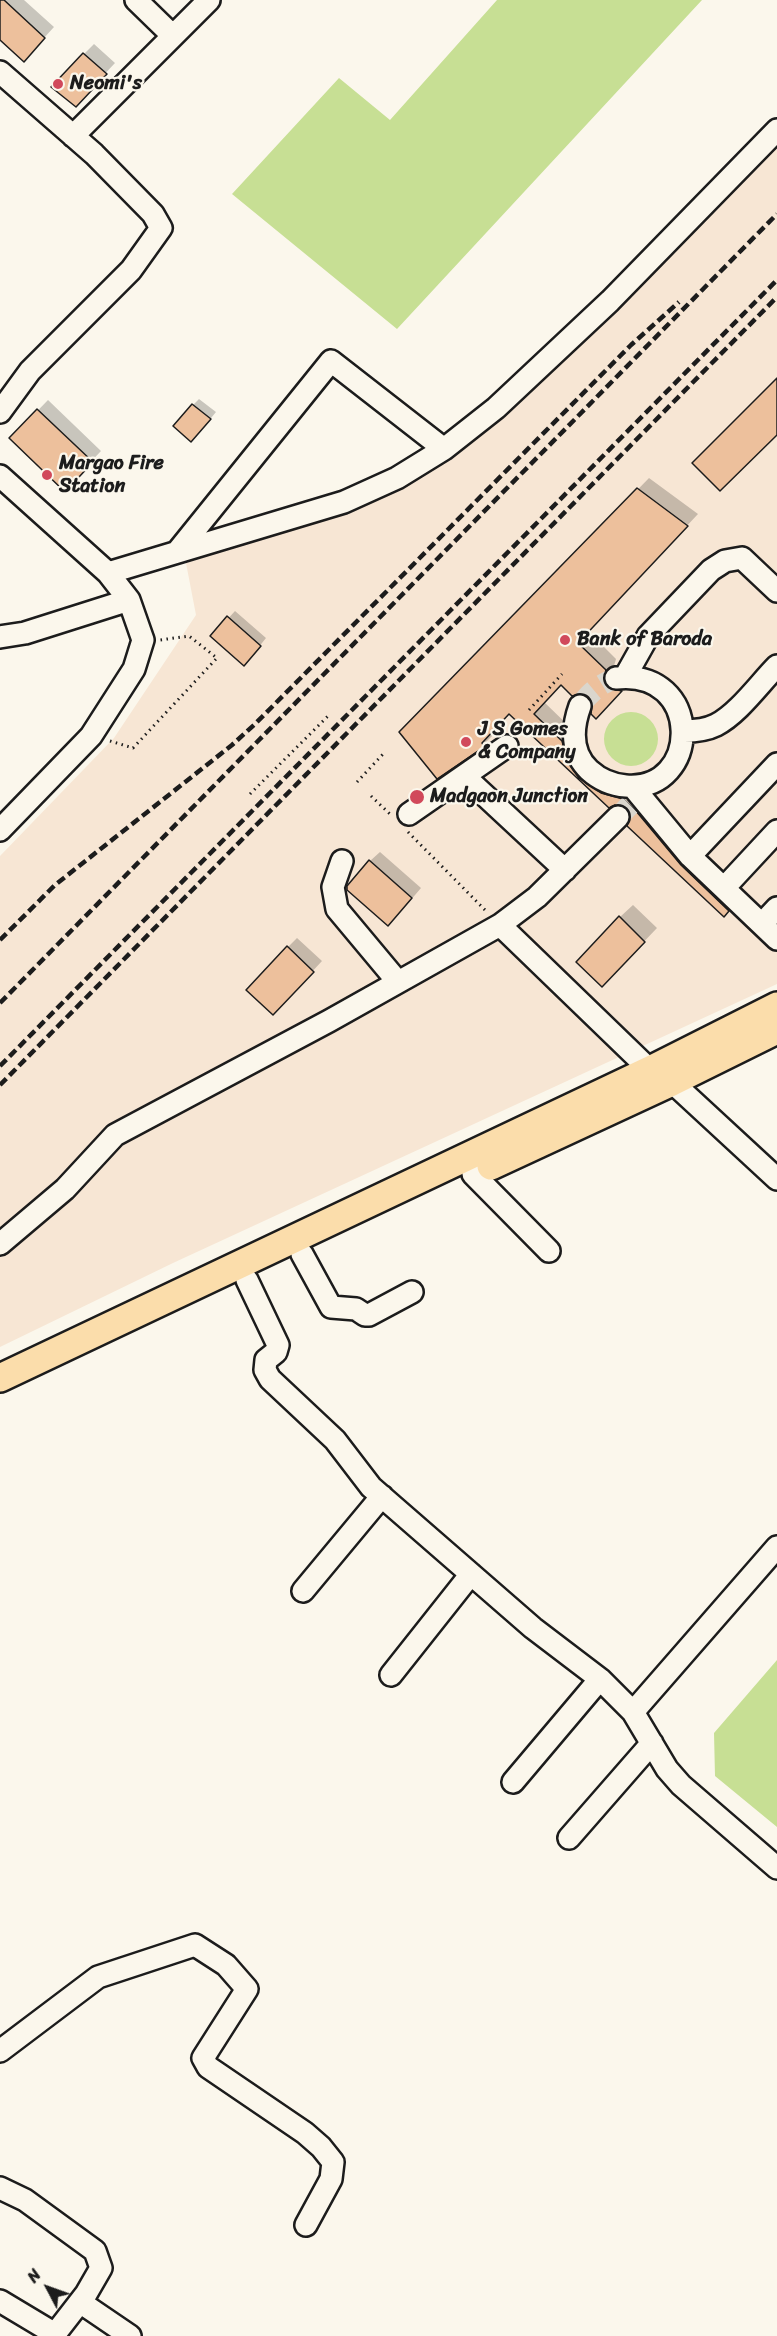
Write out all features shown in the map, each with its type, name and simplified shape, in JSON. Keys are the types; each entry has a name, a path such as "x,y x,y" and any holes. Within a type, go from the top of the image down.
{"main road":[{"path":"661,1076 777,1005"},
{"path":"0,1378 661,1076 777,1030"},
{"path":"0,1395 473,1174 584,1112"}],"street":[{"path":"136,0 173,36"},
{"path":"73,136 209,0"},
{"path":"0,72 94,154 153,214 161,228 131,270 30,371 0,412"},
{"path":"108,573 344,502 397,478 444,449 496,408 610,302 777,130"},
{"path":"177,552 331,361 444,449"},
{"path":"0,476 108,573 129,600 143,640 134,669 91,736 2,824"},
{"path":"0,1244 65,1189 115,1135 329,1021 500,924 537,897 627,803 649,783 663,775 674,763 681,748 684,731 681,714 672,698 659,686 643,678 621,677 648,636 711,570 725,561 742,558 777,591"},
{"path":"0,637 26,633 129,600"},
{"path":"684,731 715,726 727,718 777,666"},
{"path":"580,706 575,721 574,738 578,754 587,768 600,779 616,785 627,803 690,855 777,939"},
{"path":"409,814 507,746"},
{"path":"690,855 777,764"},
{"path":"464,776 565,870"},
{"path":"724,888 777,831"},
{"path":"342,861 333,886 337,909 398,982"},
{"path":"762,924 777,908"},
{"path":"500,924 661,1076 777,1179"},
{"path":"473,1174 549,1251"},
{"path":"302,1254 332,1308 357,1309 369,1315 412,1292"},
{"path":"247,1280 278,1345 276,1352 266,1360 265,1370 270,1379 335,1440 371,1487 533,1628 600,1679 633,1712 667,1769 681,1785 777,1868"},
{"path":"303,1591 382,1496"},
{"path":"633,1712 777,1547"},
{"path":"392,1675 471,1574"},
{"path":"513,1782 600,1679"},
{"path":"569,1838 652,1743"},
{"path":"0,2051 98,1977 195,1945 226,1965 248,1989 203,2058 208,2067 305,2133 321,2147 333,2163 332,2179 306,2225"},
{"path":"0,2188 25,2200 95,2251 101,2268 80,2302 55,2334 0,2301"},
{"path":"80,2302 130,2336"}],"path":[{"path":"91,736 133,748 218,658 189,636 143,640"},
{"path":"529,710 562,674"},
{"path":"250,794 329,715"},
{"path":"524,732 533,724"},
{"path":"357,782 384,753"},
{"path":"415,839 500,924"}],"shaded area":[{"name":"Madgaon Junction","path":"777,141 777,984 173,1263 0,1347 0,856 114,738 196,615 186,563 357,506 464,447 522,400"}],"green space":[{"path":"497,0 702,0 397,329 232,194 339,78 390,120"},
{"path":"626,712 636,712 646,716 654,724 658,739 654,754 646,762 636,766 626,766 616,762 608,754 604,744 604,734 608,724 616,716"},
{"path":"777,1660 777,1827 715,1776 714,1733"}],"building":[{"path":"0,0 4,0 45,38 24,62 0,40"},
{"path":"83,53 107,74 76,107 51,87"},
{"path":"777,378 777,435 720,491 692,463"},
{"path":"192,404 211,419 191,442 173,426"},
{"path":"37,409 93,462 65,492 9,438"},
{"path":"637,488 688,526 578,643 606,670 603,678 608,688 622,691 596,719 591,714 592,704 589,697 583,694 572,696 561,685 534,714 562,741 568,762 579,778 601,793 623,799 636,811 681,865 729,911 724,917 627,826 630,814 627,808 615,805 609,808 509,714 482,743 484,747 437,779 399,732"},
{"path":"227,616 261,646 244,666 210,636"},
{"path":"369,860 412,898 388,926 347,890 347,886"},
{"path":"619,916 645,942 602,987 576,962"},
{"path":"287,946 314,972 273,1015 246,990"}],"tunnel":[{"path":"580,706 596,689 616,678"},
{"path":"618,817 630,805"}],"railway":[{"path":"0,1003 777,214"},
{"path":"0,1066 777,280"},
{"path":"0,1085 777,297"},
{"path":"0,940 55,885 232,745 254,725 631,345 679,302"}],"place":[{"name":"Neomi's","path":"58,84"},
{"name":"Margao Fire Station","path":"47,475"},
{"name":"Bank of Baroda","path":"565,640"},
{"name":"J S Gomes & Company","path":"466,742"},
{"name":"Madgaon Junction","path":"417,797"}]}
